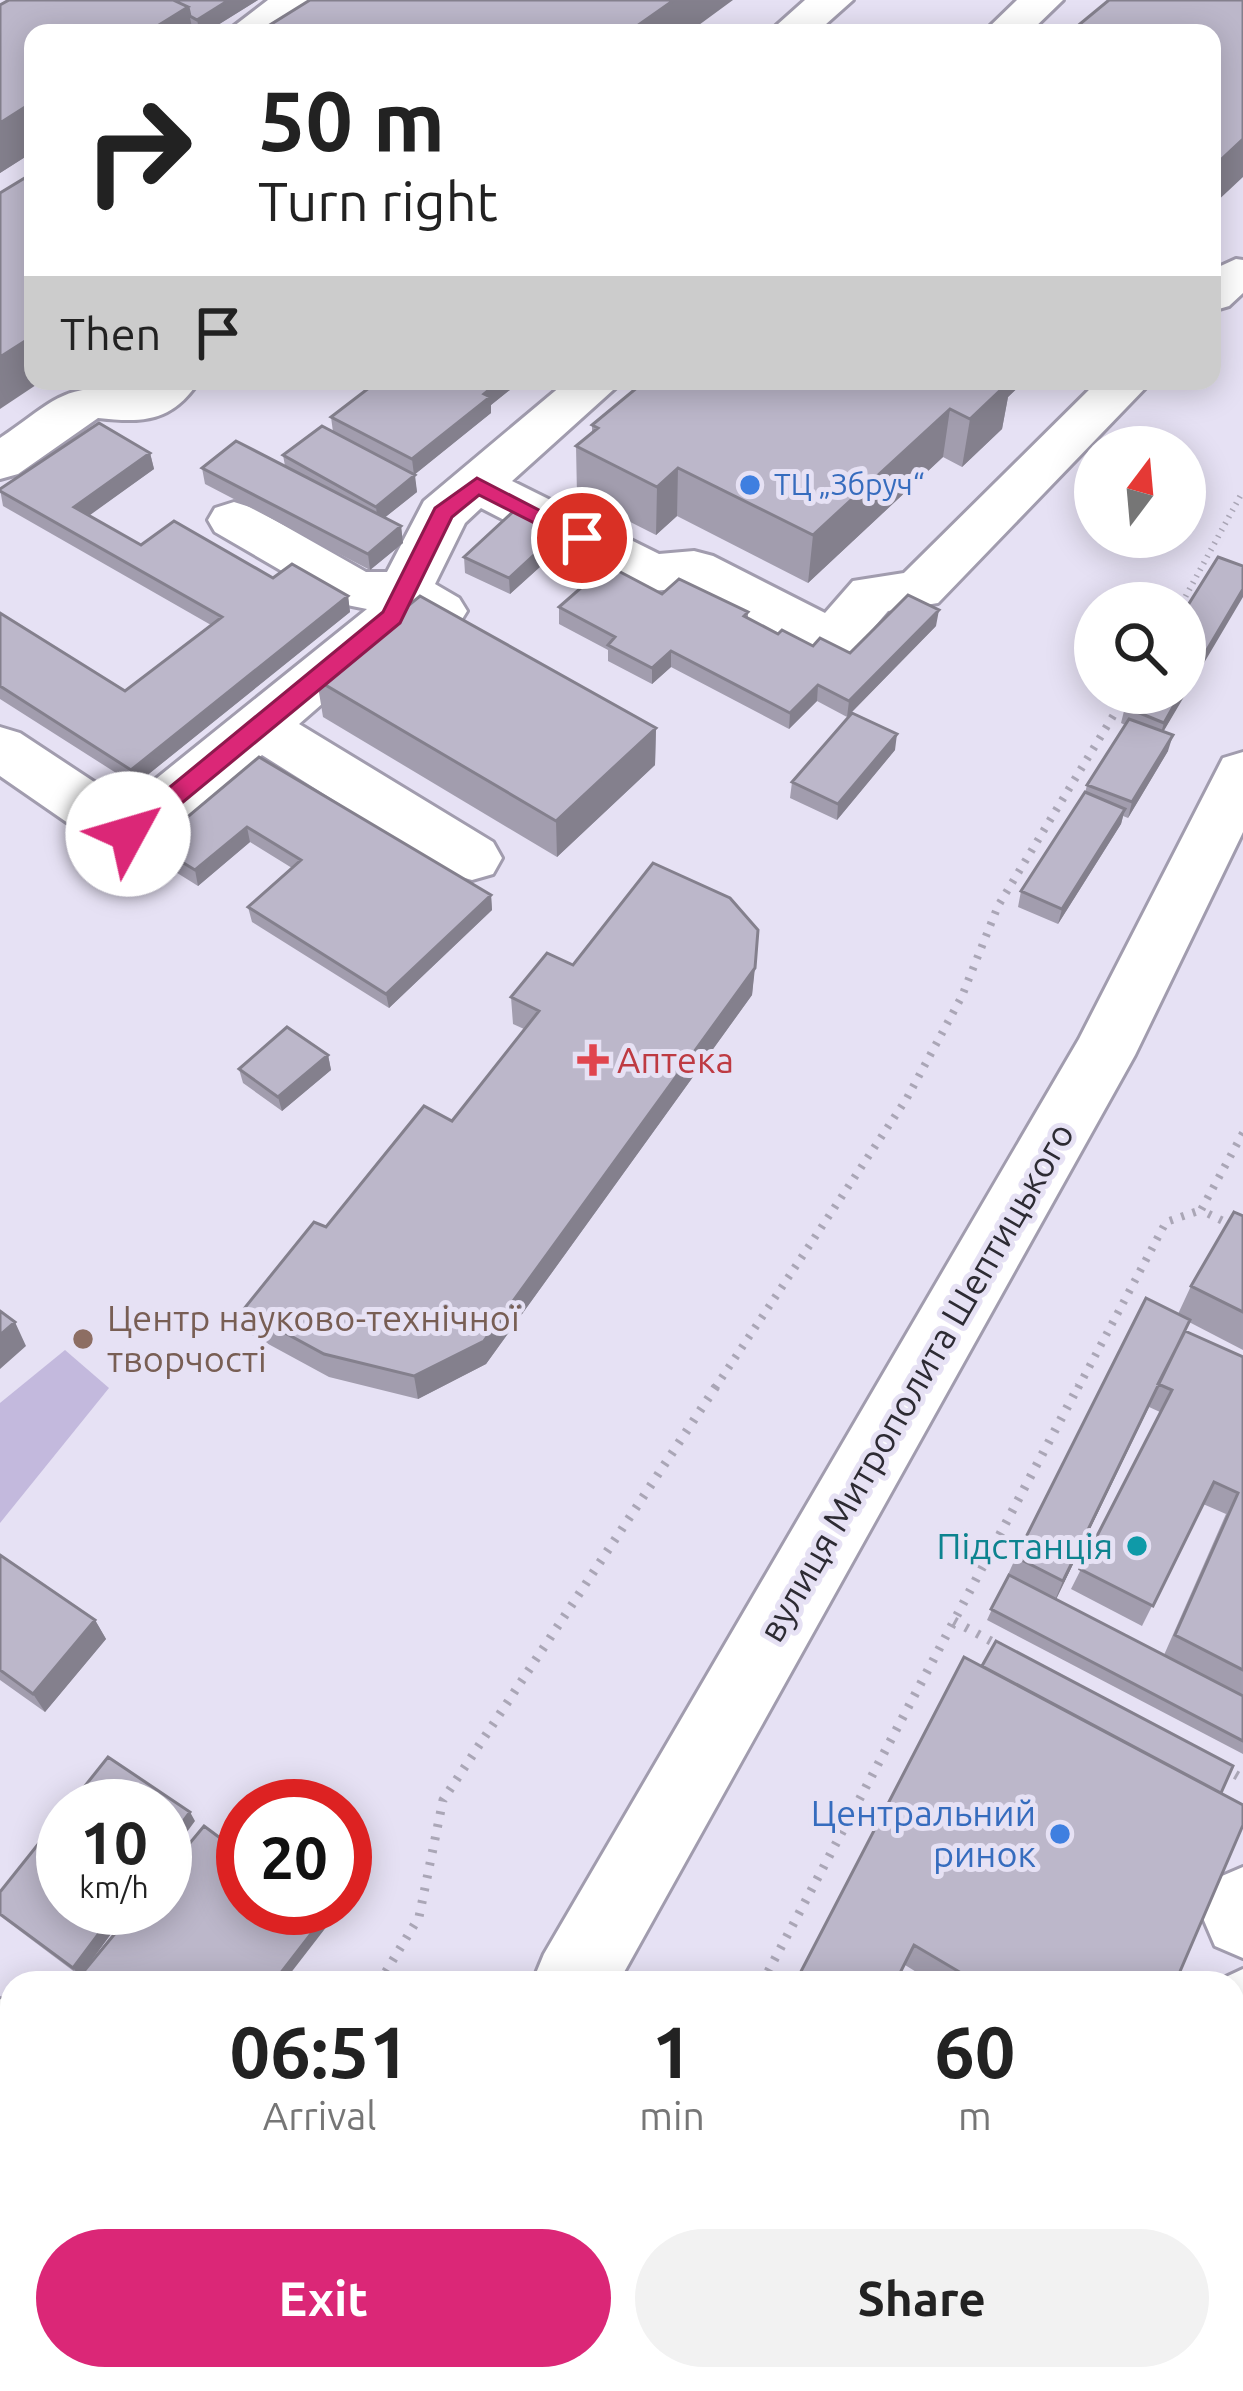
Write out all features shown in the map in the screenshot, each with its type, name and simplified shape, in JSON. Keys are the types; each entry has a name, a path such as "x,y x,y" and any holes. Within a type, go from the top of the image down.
{"street":[{"path":"260,24 297,0"},
{"path":"801,24 832,0"},
{"path":"1014,24 1042,0"},
{"path":"0,462 89,401 140,406 162,390"},
{"path":"0,748 128,834 392,617 443,513 588,390"},
{"path":"477,485 652,573 694,569 832,640 872,594 919,590 1118,390"},
{"path":"234,520 356,590 405,591 486,636"},
{"path":"260,726 472,858"},
{"name":"вулиця Митрополита Шептицького","path":"580,1971 1103,1055 1243,773"},
{"path":"1243,1907 1243,1918"}],"path":[{"path":"1193,582 1243,491"},
{"path":"386,1971 418,1918 442,1800 907,1098 962,996 998,906 1114,714"},
{"path":"768,1971 1120,1303 1166,1222 1201,1210 1243,1132"},
{"path":"1201,1210 1243,1231"},
{"path":"1120,1303 1141,1313"},
{"path":"954,1621 1016,1655"},
{"path":"1202,1756 1243,1779"}],"shaded area":[{"path":"65,1350 109,1388 0,1523 0,1403"}],"building":[{"path":"9,0 173,0 188,7 161,24 24,24 24,108 0,123 0,5"},
{"path":"173,0 229,0 197,20 188,7"},
{"path":"310,0 674,0 640,24 271,24"},
{"path":"1109,0 1243,0 1243,139 1221,160 1221,24 1080,24"},
{"path":"24,178 24,342 0,357 0,193"},
{"path":"366,390 489,390 484,394 490,397 412,459 331,417"},
{"path":"634,390 1001,390 970,419 950,409 813,535 678,468 657,487 576,446 598,428 592,425"},
{"path":"99,423 150,453 74,507 141,545 174,521 273,578 292,564 348,596 131,770 0,686 0,613 125,691 222,617 0,491"},
{"path":"322,426 415,475 376,507 283,455"},
{"path":"236,441 401,526 368,554 202,468"},
{"path":"516,509 561,530 509,578 464,557"},
{"path":"1218,557 1243,566 1243,589 1206,652 1206,582"},
{"path":"607,565 662,594 679,579 748,612 744,616 778,634 782,630 813,646 820,638 850,653 908,595 939,610 849,701 818,685 790,713 671,651 652,668 608,645 615,637 559,607"},
{"path":"420,596 656,728 556,821 317,680"},
{"path":"852,713 897,734 838,804 792,782"},
{"path":"1142,714 1169,714 1164,723"},
{"path":"1129,719 1173,735 1132,802 1087,785"},
{"path":"259,757 491,895 386,994 248,907 301,860 247,827 195,870 154,845"},
{"path":"1085,792 1125,809 1062,909 1021,891"},
{"path":"653,863 730,898 758,930 755,968 484,1341 414,1376 324,1354 243,1310 314,1222 326,1227 424,1106 452,1121 539,1011 511,997 547,953 573,965"},
{"path":"287,1027 328,1055 278,1097 239,1069"},
{"path":"1234,1212 1243,1216 1243,1312 1191,1286"},
{"path":"1146,1298 1190,1320 1063,1581 1016,1557"},
{"path":"0,1311 15,1322 0,1335"},
{"path":"1185,1331 1243,1357 1243,1670 1175,1635 1238,1493 1214,1482 1153,1606 1080,1569 1172,1390 1158,1384"},
{"path":"0,1555 95,1620 33,1694 0,1670"},
{"path":"1009,1575 1243,1696 1243,1741 991,1609"},
{"path":"996,1641 1233,1766 1221,1793 982,1666"},
{"path":"964,1657 1243,1805 1243,1825 1180,1971 958,1971 914,1945 901,1971 801,1971"},
{"path":"108,1757 141,1779 90,1779"},
{"path":"204,1826 216,1835 216,1935 310,1935 282,1971 84,1971 114,1935 192,1935 192,1840"},
{"path":"36,1847 36,1935 98,1935 73,1968 0,1914 0,1892"}],"place":[{"name":"ТЦ „Збруч“","path":"750,485"},
{"name":"Аптека","path":"593,1060"},
{"name":"Центр науково-технічної творчості","path":"83,1339"},
{"name":"Підстанція","path":"1137,1546"},
{"name":"Центральний ринок","path":"1060,1834"}],"route":[{"path":"128,834 392,617 443,513 477,485 582,538"}]}
